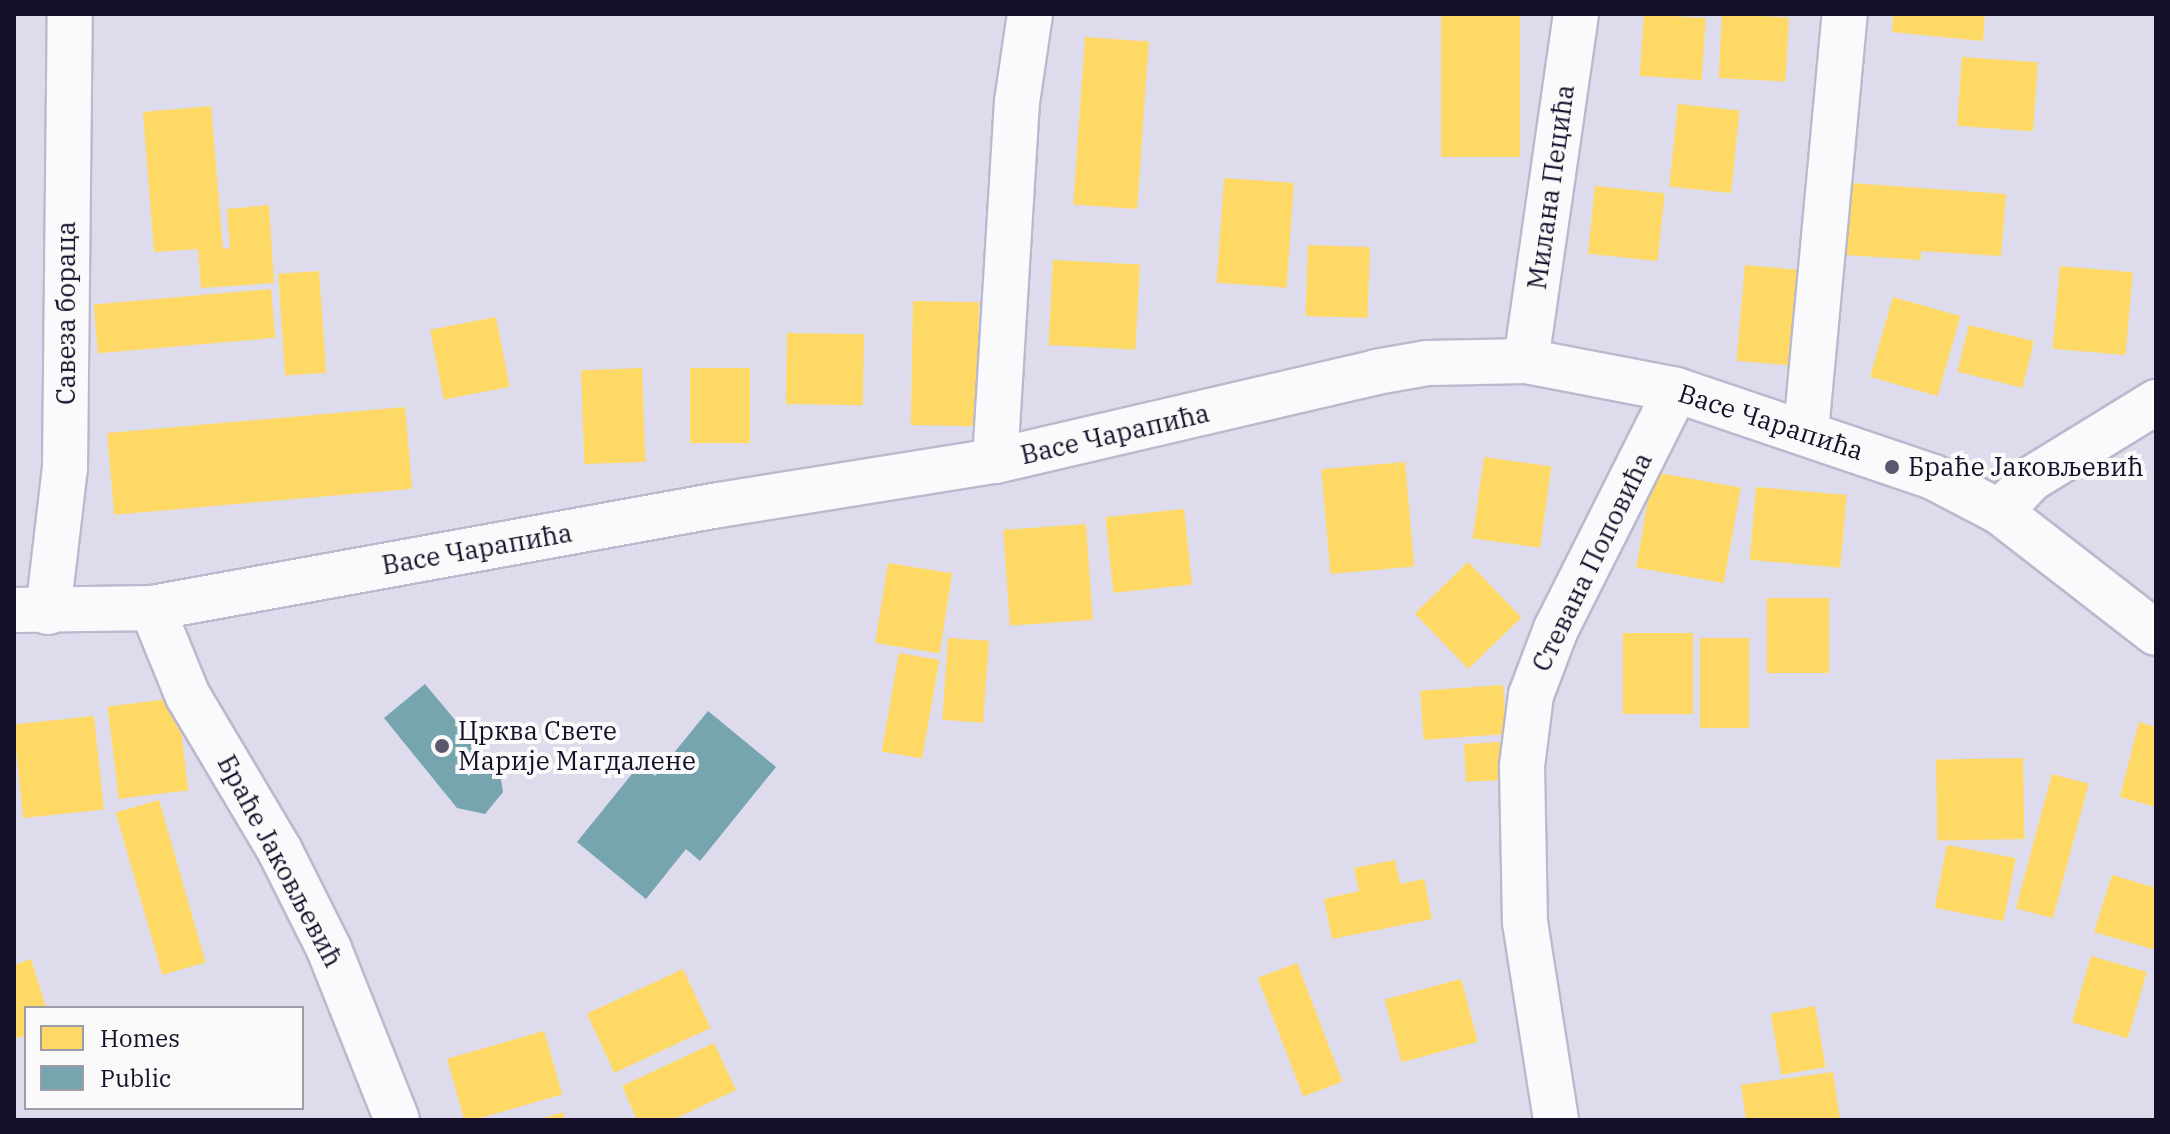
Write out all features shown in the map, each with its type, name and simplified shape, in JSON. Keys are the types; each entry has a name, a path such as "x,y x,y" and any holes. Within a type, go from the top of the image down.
{"street":[{"name":"Савеза бораца","path":"31,611 65,468 70,14"},
{"path":"995,461 1017,102 1030,14"},
{"name":"Милана Пецића","path":"1526,361 1576,14"},
{"path":"1806,431 1845,14"},
{"name":"Васе Чарапића","path":"31,611 152,608 719,505 995,461 1376,372 1427,363 1526,361 1676,390 1806,431 1933,477 2000,512 2156,633"},
{"name":"Стевана Поповића","path":"1556,1120 1525,923 1522,766 1531,695 1556,629 1676,390"},
{"path":"2000,512 2031,479 2156,402"},
{"name":"Браће Јаковљевић","path":"152,608 188,696 280,851 329,949 397,1120"}],"building: Homes":[{"path":"1441,14 1520,14 1520,157 1441,157"},
{"path":"1644,14 1706,18 1702,80 1640,76"},
{"path":"1722,14 1789,18 1786,81 1719,78"},
{"path":"1893,14 1985,14 1983,41 1892,32"},
{"path":"1085,37 1149,41 1137,209 1073,205"},
{"path":"1962,57 2038,62 2033,131 1957,126"},
{"path":"1678,104 1740,110 1731,193 1669,187"},
{"path":"211,106 223,249 230,248 227,209 269,205 274,283 201,288 198,249 154,252 143,112"},
{"path":"1224,178 1294,183 1287,288 1217,283"},
{"path":"1850,183 2006,194 2001,256 1921,251 1921,260 1846,255"},
{"path":"1595,186 1665,193 1658,261 1588,254"},
{"path":"1308,245 1370,247 1367,318 1306,316"},
{"path":"1053,260 1140,265 1135,349 1049,345"},
{"path":"1745,265 1807,270 1798,366 1737,361"},
{"path":"2060,266 2133,272 2125,355 2053,349"},
{"path":"319,271 326,373 285,376 278,274"},
{"path":"271,289 275,338 98,353 94,305"},
{"path":"1893,297 1960,316 1937,396 1870,377"},
{"path":"913,301 979,302 977,426 911,425"},
{"path":"496,317 510,387 444,399 430,330"},
{"path":"1969,325 2034,341 2022,388 1957,372"},
{"path":"787,333 864,334 863,405 786,404"},
{"path":"642,368 645,462 584,464 581,370"},
{"path":"690,368 750,368 750,443 690,443"},
{"path":"405,407 412,489 114,515 107,433"},
{"path":"1484,457 1551,466 1540,548 1473,538"},
{"path":"1405,462 1414,567 1330,574 1321,469"},
{"path":"1653,472 1741,487 1724,583 1636,568"},
{"path":"1756,487 1847,495 1840,568 1750,560"},
{"path":"1184,509 1192,585 1113,593 1105,517"},
{"path":"1086,524 1093,620 1010,626 1003,530"},
{"path":"1468,562 1521,617 1468,669 1415,613"},
{"path":"888,563 952,573 940,653 875,643"},
{"path":"1767,598 1829,598 1829,673 1767,673"},
{"path":"1623,633 1693,633 1693,714 1623,714"},
{"path":"948,638 989,641 983,723 942,720"},
{"path":"1700,638 1749,638 1749,728 1700,728"},
{"path":"899,653 939,660 922,759 882,751"},
{"path":"1503,685 1506,734 1424,740 1420,691"},
{"path":"177,698 188,790 119,799 108,707"},
{"path":"94,716 104,809 23,818 14,724"},
{"path":"2139,722 2156,727 2156,807 2120,797"},
{"path":"1500,742 1502,780 1466,782 1464,744"},
{"path":"2023,758 2024,839 1937,841 1936,760"},
{"path":"2052,774 2089,784 2053,918 2016,908"},
{"path":"159,800 206,962 162,975 116,812"},
{"path":"1947,845 2016,858 2004,921 1935,908"},
{"path":"1395,860 1400,884 1424,879 1432,919 1332,939 1324,899 1359,891 1354,868"},
{"path":"2112,875 2156,888 2156,950 2094,932"},
{"path":"2091,956 2147,972 2128,1038 2072,1022"},
{"path":"31,959 45,1006 24,1006 24,1036 14,1039 14,965"},
{"path":"1297,963 1343,1082 1303,1097 1258,978"},
{"path":"683,969 710,1028 614,1073 587,1014"},
{"path":"1461,979 1478,1042 1402,1062 1385,999"},
{"path":"1815,1006 1826,1067 1781,1075 1771,1014"},
{"path":"544,1031 562,1094 464,1120 447,1059"},
{"path":"714,1043 736,1090 672,1120 637,1120 622,1086"},
{"path":"1833,1072 1840,1120 1746,1120 1741,1085"},
{"path":"563,1112 565,1120 540,1120 540,1119"}],"building: Public":[{"name":"Црква Свете Марије Магдалене","path":"425,684 500,774 503,792 485,814 457,808 384,718"},
{"path":"708,711 776,767 700,861 686,849 646,899 577,842 640,764 655,776"}],"place":[{"name":"Браће Јаковљевић","path":"1892,467"},
{"name":"Црква Свете Марије Магдалене","path":"442,746"}]}
